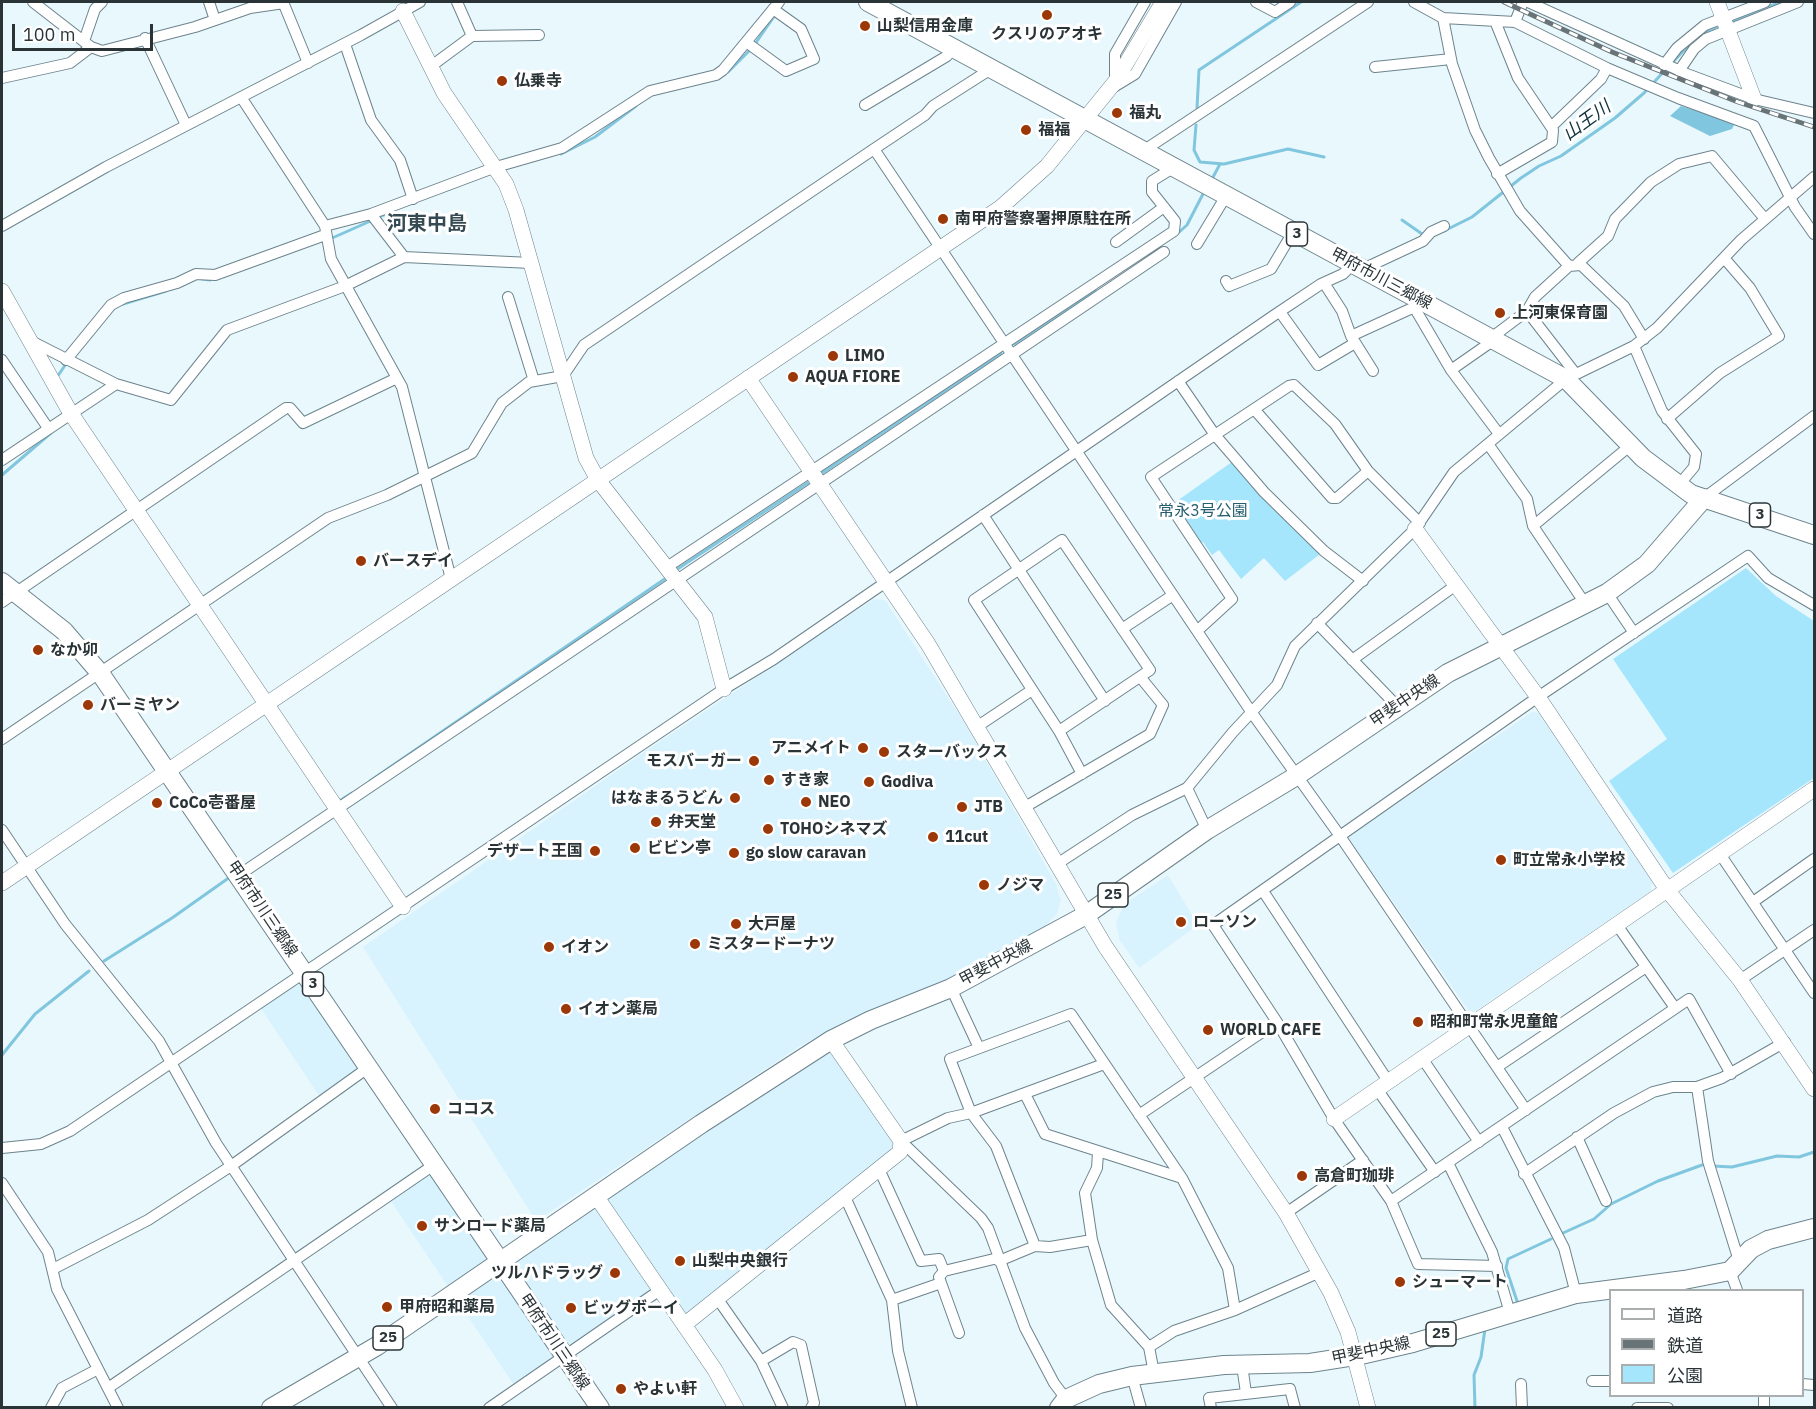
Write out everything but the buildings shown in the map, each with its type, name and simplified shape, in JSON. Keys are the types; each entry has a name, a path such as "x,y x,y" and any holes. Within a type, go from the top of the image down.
{"main road":[{"name":"甲府市川三郷線","path":"867,2 1358,267 1419,305 1570,376 1631,445 1678,486 1704,498 1815,535"},
{"name":"甲斐中央線","path":"271,1407 359,1357 831,1040 871,1020 951,988 1086,915 1207,830 1298,775 1448,672 1500,644 1607,593 1647,564 1704,498"},
{"name":"甲府市川三郷線","path":"6,592 64,631 100,673 169,770 499,1261 600,1407"},
{"name":"甲斐中央線","path":"1615,1289 1684,1280 1734,1266 1750,1249 1768,1240 1815,1228"},
{"name":"甲斐中央線","path":"1063,1403 1099,1384 1132,1376 1242,1365 1310,1363 1356,1356 1413,1343 1576,1294 1609,1290"}],"street":[{"path":"33,2 88,44 102,51 250,8 283,2 308,63"},
{"path":"2,78 70,63 88,44 95,9 102,2"},
{"path":"209,2 215,20"},
{"path":"2,226 186,125 345,44 420,2"},
{"path":"457,2 472,36"},
{"path":"1112,86 1115,54 1144,2"},
{"path":"2,883 940,249 1024,189 1047,166 1112,86 1130,60 1163,2"},
{"path":"1112,86 1135,74 1176,2"},
{"path":"1256,2 1275,12 1290,2"},
{"path":"1143,151 1368,2"},
{"path":"1414,2 1443,18 1515,22 1607,68 1754,126 1790,198 1815,234"},
{"path":"1515,22 1525,2 1671,67 1754,99 1815,113"},
{"path":"1717,2 1754,99"},
{"path":"1671,67 1725,24 1765,2"},
{"path":"1671,67 1689,36 1705,26 1725,24 1798,2"},
{"path":"66,360 111,305 124,298 177,283 196,274 215,275 496,167 562,148 650,91 716,75 723,70 776,5 801,29 814,59 786,71 746,42"},
{"path":"403,11 430,67 496,167 516,210 580,443 598,480 705,617 724,689"},
{"path":"1443,18 1451,59 1475,130 1506,190 1574,264 1624,306 1644,339"},
{"path":"1495,21 1518,78 1551,127 1552,142 1497,174"},
{"path":"430,67 472,36 539,35"},
{"path":"145,38 186,125"},
{"path":"345,44 371,120 400,160 412,199"},
{"path":"865,105 947,56 953,48"},
{"path":"1375,67 1451,59"},
{"path":"1551,127 1601,79 1607,68"},
{"path":"2,739 328,518 472,453 502,403 534,381 562,376 584,345 925,115 933,106 991,69"},
{"path":"241,97 325,231 331,259 397,378 416,435 424,476 451,579"},
{"path":"874,149 1252,713 1298,775 1526,1110"},
{"path":"1451,370 1527,311 1534,297 1608,236 1615,219 1651,182 1679,164 1712,156 1765,219"},
{"path":"239,875 678,581 816,478 1004,344 1174,231 1175,221 1152,192 1152,181 1173,168"},
{"path":"1057,864 1131,815 1186,788 1277,685 1295,646 1417,526 1454,472 1570,376 1644,339 1765,219 1815,177"},
{"path":"1197,244 1226,196"},
{"path":"1116,242 1164,207"},
{"path":"371,214 404,257"},
{"path":"2,1148 54,1140 172,1063 724,689 774,659 1324,283 1427,237 1444,226"},
{"path":"1226,281 1229,286 1271,269 1293,232"},
{"path":"667,567 816,478 1011,354 1164,252"},
{"path":"33,342 116,384 171,400 227,330 345,286 404,257 531,263"},
{"path":"1667,418 1720,373 1779,336 1750,288 1724,258"},
{"path":"1324,283 1342,311 1353,339 1372,370"},
{"path":"2,291 33,342 70,412 403,907"},
{"path":"508,297 534,381"},
{"path":"1280,312 1318,364 1353,339 1419,305 1451,370 1499,434"},
{"path":"1527,311 1570,376"},
{"path":"1634,346 1667,418 1695,454 1697,460 1678,486"},
{"path":"2,360 48,428"},
{"path":"6,592 135,511 286,408 290,408 303,423 397,378"},
{"path":"748,378 886,581 978,726 1086,915 1286,1213 1320,1272 1356,1356 1368,1407"},
{"path":"1178,381 1215,435 1294,523 1363,581"},
{"path":"2,460 70,412 116,384"},
{"path":"1197,631 1232,599 1151,477 1289,386 1294,386 1335,424 1368,471 1417,526 1456,585 1538,698 1668,891 1740,980 1785,1042 1815,1089"},
{"path":"1254,409 1332,498 1337,498 1368,471"},
{"path":"1704,498 1815,416"},
{"path":"1488,444 1527,499 1533,526 1587,604"},
{"path":"1533,526 1631,445"},
{"path":"982,515 1105,701"},
{"path":"1059,731 1150,670 1062,540 974,600 1059,731 1082,774"},
{"path":"1497,1266 1418,1264 1391,1201 1334,1119 1277,1022 1213,926 1538,698 1748,556 1768,579 1815,606"},
{"path":"1352,660 1456,585"},
{"path":"1607,593 1634,633"},
{"path":"1122,629 1173,595"},
{"path":"1317,623 1397,706"},
{"path":"1025,807 1150,734 1163,705 1141,678"},
{"path":"978,726 1032,690"},
{"path":"1186,788 1207,830"},
{"path":"1334,1119 1815,789"},
{"path":"2,830 72,934 159,1041 231,1166 392,1407"},
{"path":"1720,854 1815,993"},
{"path":"1753,902 1815,859"},
{"path":"1263,891 1435,1172"},
{"path":"1617,925 1675,1008"},
{"path":"1740,980 1815,930"},
{"path":"1497,1067 1646,967"},
{"path":"951,988 979,1048"},
{"path":"1391,1201 1689,999 1731,1074"},
{"path":"1035,1246 996,1146 971,1113 950,1059 1071,1014 1182,1178 1228,1268 1235,1310"},
{"path":"1139,1115 1277,1022"},
{"path":"831,1040 901,1141 981,1218 1025,1328 1063,1403"},
{"path":"1524,1174 1577,1137 1653,1092 1673,1087 1697,1087 1731,1074 1785,1042"},
{"path":"1422,1058 1479,1142"},
{"path":"901,1141 948,1118 971,1113 1104,1064"},
{"path":"53,1269 148,1220 231,1166 369,1068"},
{"path":"1697,1087 1708,1161 1734,1266 1737,1289"},
{"path":"1025,1094 1045,1134 1182,1178"},
{"path":"1502,1127 1524,1174 1564,1248 1576,1294"},
{"path":"1577,1137 1606,1201"},
{"path":"684,1325 900,1152 901,1141"},
{"path":"1098,1152 1097,1168 1085,1192 1092,1240 1111,1305 1149,1347 1154,1373"},
{"path":"1286,1213 1363,1160"},
{"path":"1448,1163 1497,1266 1510,1313"},
{"path":"108,1388 435,1164"},
{"path":"879,1169 921,1261 939,1259 944,1271"},
{"path":"3,1188 48,1252 57,1289 118,1407"},
{"path":"596,1196 730,1393 736,1407"},
{"path":"845,1197 892,1300 898,1351 912,1407"},
{"path":"959,1333 939,1277 944,1271 999,1259 1035,1246 1050,1247 1092,1240"},
{"path":"1149,1347 1174,1331 1235,1310 1320,1272"},
{"path":"892,1300 941,1283"},
{"path":"489,1407 660,1290"},
{"path":"717,1298 761,1361 783,1407"},
{"path":"761,1361 794,1342 801,1345 814,1404 811,1407"},
{"path":"1242,1365 1246,1393"},
{"path":"51,1407 62,1388 98,1369"},
{"path":"1132,1376 1141,1407"},
{"path":"1592,1381 1609,1381"},
{"path":"1521,1384 1522,1407"},
{"path":"1211,1407 1209,1398 1290,1389 1295,1407"},
{"path":"1638,1407 1668,1407"}],"shaded area":[{"path":"1681,106 1735,123 1732,129 1710,136 1670,116"},
{"path":"874,599 885,600 967,727 1056,884 1061,900 1057,914 1042,929 958,975 846,1021 800,1046 536,1221 363,947 650,748"},
{"name":"町立常永小学校","path":"1532,712 1539,713 1652,882 1651,891 1471,1014 1348,837"},
{"path":"1168,875 1198,925 1139,968 1119,939 1116,922 1123,907"},
{"path":"305,973 369,1067 322,1100 258,1004"},
{"path":"831,1040 900,1152 684,1325 660,1290 516,1388 388,1197 435,1164 499,1261"}],"green space":[{"name":"常永3号公園","path":"1236,459 1324,551 1285,581 1264,558 1241,579 1219,550 1212,555 1203,542 1197,546 1170,506"},
{"path":"1746,568 1776,596 1814,621 1814,778 1673,873 1609,781 1667,739 1613,659"}],"waterway":[{"path":"1197,108 1199,70 1301,2"},
{"name":"山王川","path":"1729,22 1781,2"},
{"path":"755,44 775,15"},
{"name":"山王川","path":"1702,34 1720,25"},
{"name":"山王川","path":"1672,63 1688,46"},
{"path":"728,72 751,49"},
{"name":"山王川","path":"1444,231 1472,217 1521,178 1539,166 1561,156 1615,118 1644,93 1667,68"},
{"path":"561,154 595,137 636,106"},
{"name":"山王川","path":"1196,125 1194,150 1200,162 1224,164 1288,149 1324,157"},
{"path":"1212,179 1220,164"},
{"path":"1177,234 1187,225 1204,192"},
{"path":"330,239 393,211"},
{"name":"山王川","path":"1402,220 1425,236"},
{"path":"196,278 210,280"},
{"path":"1014,344 1095,290"},
{"path":"123,304 166,291"},
{"path":"822,473 1001,353"},
{"path":"57,377 66,364"},
{"path":"2,475 51,433"},
{"path":"676,570 809,482"},
{"path":"370,781 669,576"},
{"path":"341,800 352,793"},
{"path":"104,961 172,918 230,877"},
{"path":"2,1055 35,1014 89,971"},
{"path":"1713,1166 1732,1167 1777,1156 1799,1157 1814,1152"},
{"path":"1563,1233 1594,1219 1611,1204 1658,1181 1702,1165"},
{"path":"1518,1304 1506,1268 1508,1259 1551,1239"},
{"path":"1475,1408 1474,1375 1481,1357 1485,1329"}],"railway":[{"path":"1504,2 1612,52 1738,102 1814,127"}],"place":[{"name":"クスリのアオキ","path":"1047,15"},
{"name":"山梨信用金庫","path":"865,26"},
{"name":"仏乗寺","path":"502,81"},
{"name":"福丸","path":"1117,113"},
{"name":"福福","path":"1026,130"},
{"name":"南甲府警察署押原駐在所","path":"943,219"},
{"name":"上河東保育園","path":"1500,313"},
{"name":"LIMO","path":"833,356"},
{"name":"AQUA FIORE","path":"793,377"},
{"name":"バースデイ","path":"361,561"},
{"name":"なか卯","path":"38,650"},
{"name":"バーミヤン","path":"88,705"},
{"name":"アニメイト","path":"863,748"},
{"name":"スターバックス","path":"884,752"},
{"name":"モスバーガー","path":"754,761"},
{"name":"すき家","path":"769,780"},
{"name":"Godiva","path":"869,782"},
{"name":"はなまるうどん","path":"735,798"},
{"name":"NEO","path":"806,802"},
{"name":"CoCo壱番屋","path":"157,803"},
{"name":"JTB","path":"962,807"},
{"name":"弁天堂","path":"656,822"},
{"name":"TOHOシネマズ","path":"768,829"},
{"name":"11cut","path":"933,837"},
{"name":"ビビン亭","path":"635,848"},
{"name":"デザート王国","path":"595,851"},
{"name":"go slow caravan","path":"734,853"},
{"name":"町立常永小学校","path":"1501,860"},
{"name":"ノジマ","path":"984,885"},
{"name":"ローソン","path":"1181,922"},
{"name":"大戸屋","path":"736,924"},
{"name":"ミスタードーナツ","path":"695,944"},
{"name":"イオン","path":"549,947"},
{"name":"イオン薬局","path":"566,1009"},
{"name":"昭和町常永児童館","path":"1418,1022"},
{"name":"WORLD CAFE","path":"1208,1030"},
{"name":"ココス","path":"435,1109"},
{"name":"高倉町珈琲","path":"1302,1176"},
{"name":"サンロード薬局","path":"422,1226"},
{"name":"山梨中央銀行","path":"680,1261"},
{"name":"ツルハドラッグ","path":"615,1273"},
{"name":"シューマート","path":"1400,1282"},
{"name":"甲府昭和薬局","path":"387,1307"},
{"name":"ビッグボーイ","path":"571,1308"},
{"name":"やよい軒","path":"621,1389"}],"district":[{"name":"河東中島","path":"427,224"}]}
